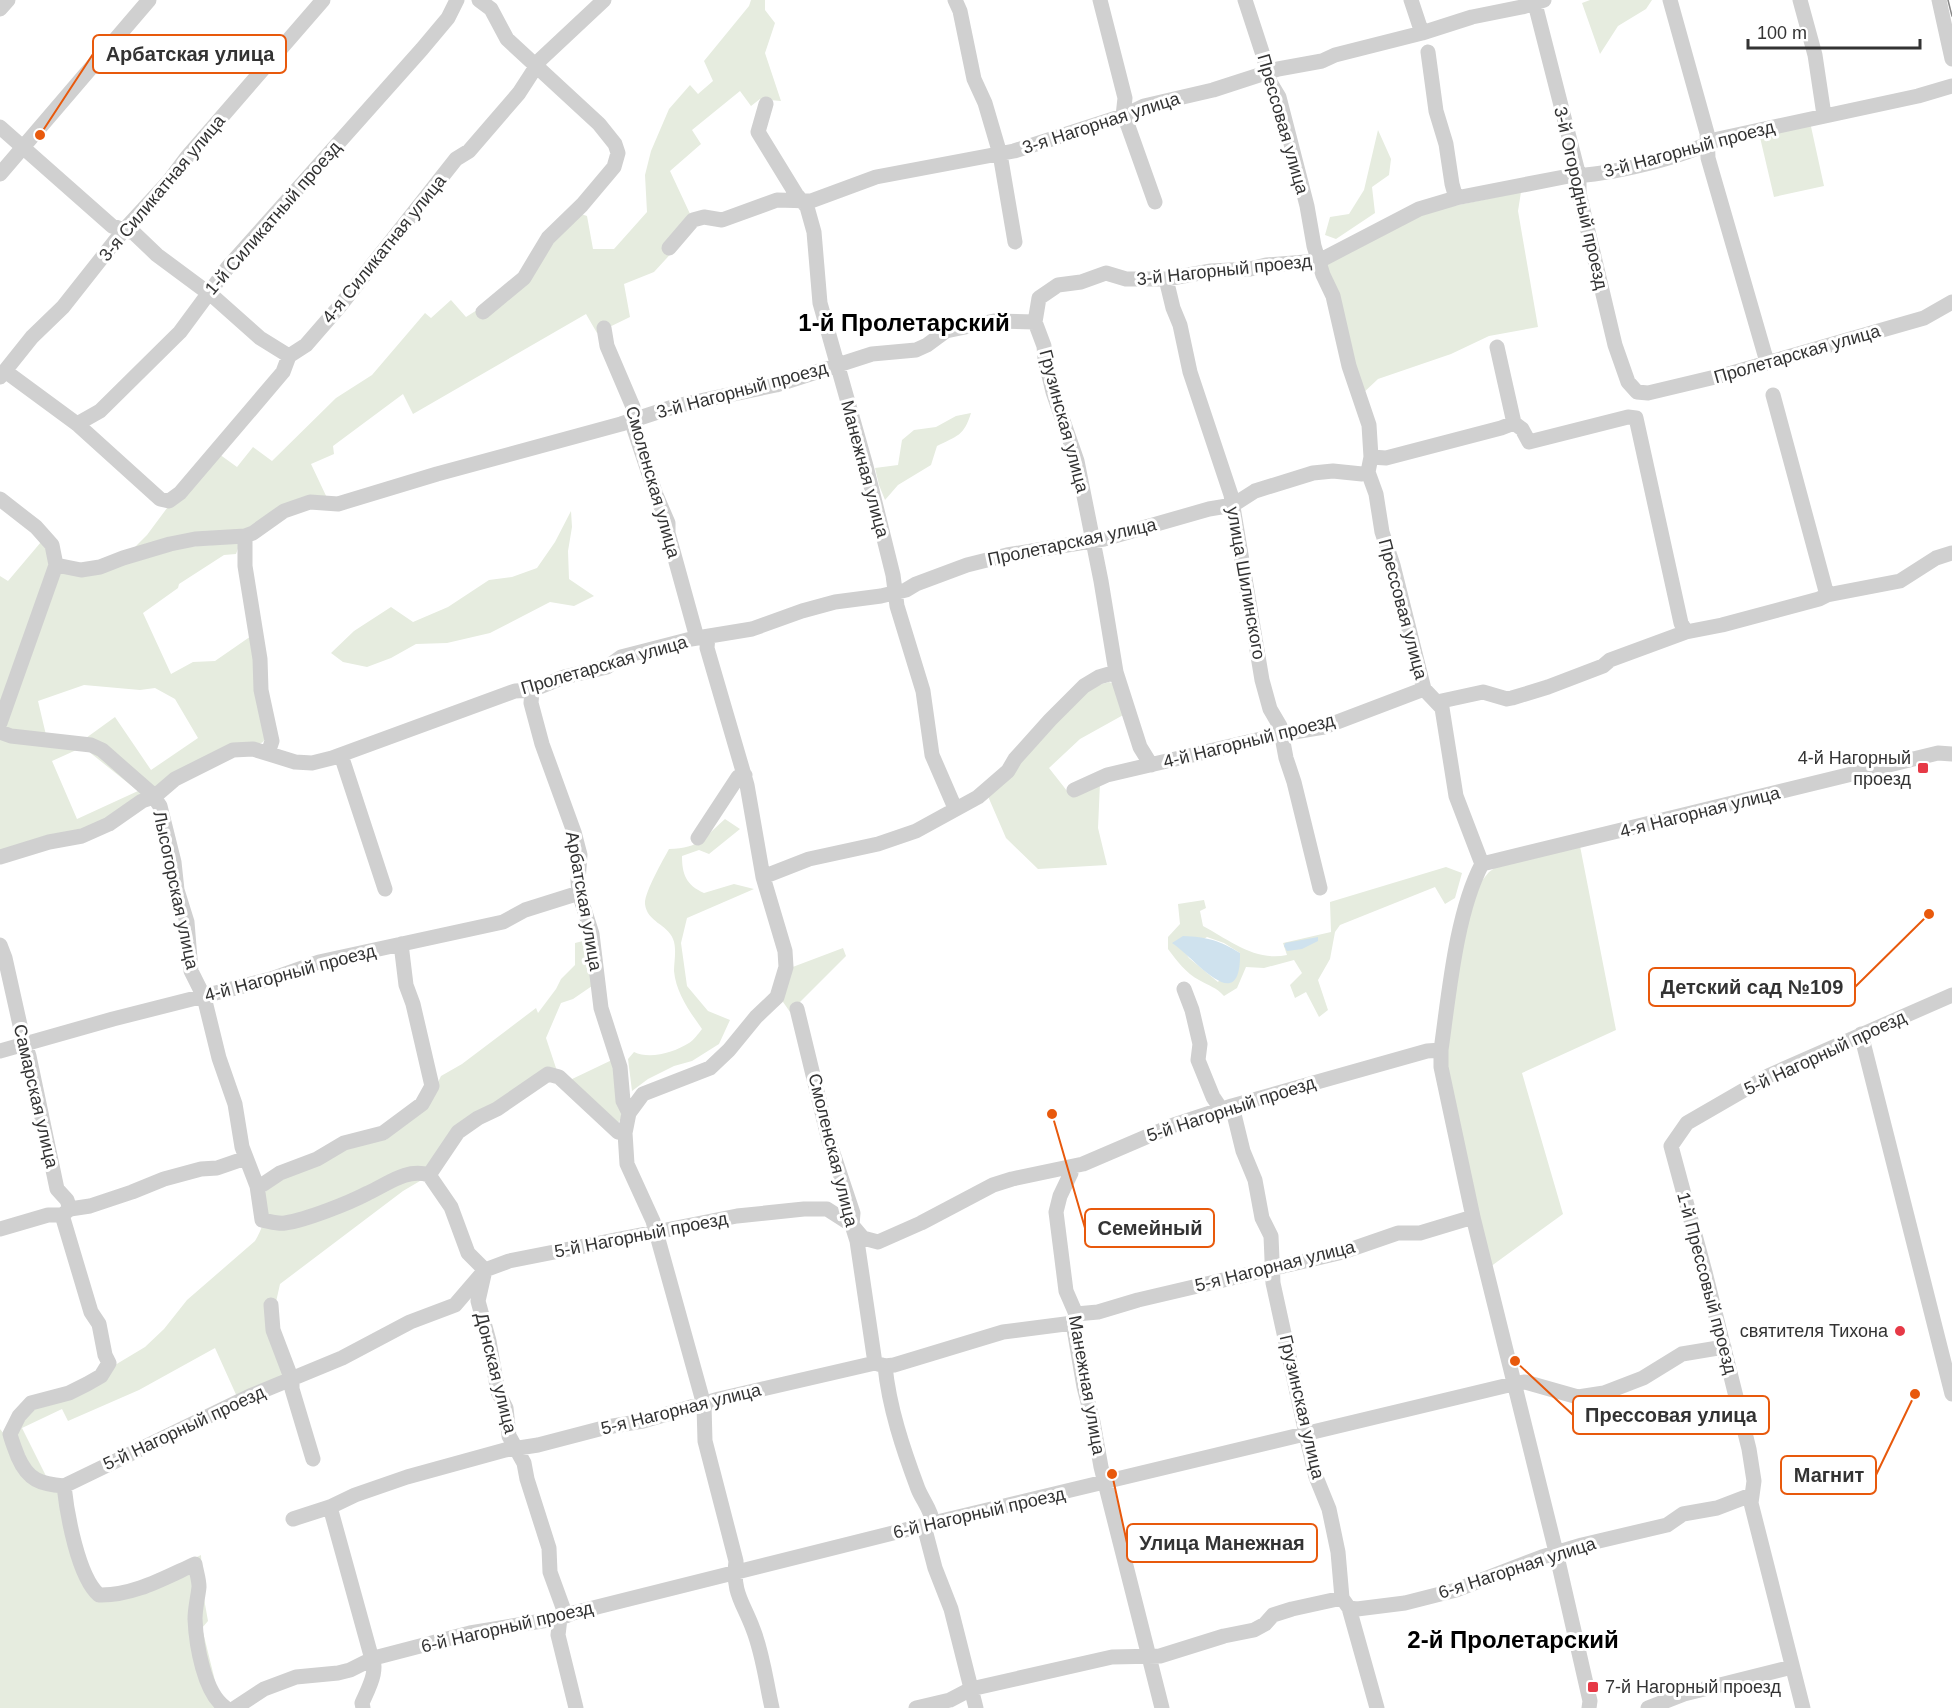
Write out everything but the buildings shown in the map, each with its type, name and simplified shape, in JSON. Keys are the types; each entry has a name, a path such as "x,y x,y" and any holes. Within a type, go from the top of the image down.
{"street":[{"path":"0,9 8,0"},
{"path":"0,174 149,0"},
{"name":"3-я Силикатная улица","path":"2,374 32,337 63,307 123,231 169,181 187,157 323,0"},
{"name":"1-й Силикатный проезд","path":"77,424 100,411 180,332 228,267 422,49 448,18 458,0"},
{"path":"480,0 492,9 507,39 598,124 615,144 618,153 614,167 588,198 548,238 524,278 483,312"},
{"name":"4-я Силикатная улица","path":"77,424 160,499 169,501 180,493 282,372 290,356 306,345 339,307 456,159 469,151 519,93 535,66 604,0"},
{"path":"955,0 960,11 974,79 985,103 1000,154 1016,242"},
{"path":"1100,0 1125,98 1123,116 1155,202"},
{"name":"Прессовая улица","path":"1245,0 1270,82 1279,97 1319,261 1333,296 1349,366 1369,425 1369,464 1382,532 1393,565 1424,689 1442,708 1456,796 1482,864"},
{"path":"1411,0 1422,33"},
{"path":"1670,0 1707,133 1708,158 1767,362"},
{"path":"1800,0 1815,55 1824,115"},
{"path":"1939,0 1952,59"},
{"name":"3-я Нагорная улица","path":"669,248 693,220 704,217 722,220 777,200 811,201 876,177 1000,154 1123,116 1144,106 1213,90 1267,72 1322,61 1335,55 1538,1"},
{"name":"3-й Огородный проезд","path":"1538,1 1579,176 1579,193 1615,345 1628,382 1637,392"},
{"path":"1428,52 1436,111 1446,144 1456,198"},
{"name":"3-й Нагорный проезд","path":"245,536 284,511 310,502 338,504 676,406 776,385 872,354 916,350 946,331 994,321 1035,322 1039,298 1058,285 1081,282 1106,273 1126,279 1166,279 1211,271 1319,261 1419,209 1456,198 1653,162 1718,139 1917,96 1952,86"},
{"name":"Манежная улица","path":"766,104 758,132 796,194 807,207 814,232 820,303 866,466 896,593 897,606 923,691 932,755 955,808"},
{"path":"0,127 112,226 134,233 157,255 208,292 260,338 290,356"},
{"name":"улица Шилинского","path":"1166,279 1191,372 1212,432 1233,505 1262,681 1270,709 1280,726 1286,758 1320,888"},
{"name":"Пролетарская улица","path":"1637,392 1648,393 1800,354 1924,318 1952,302"},
{"name":"Грузинская улица","path":"1035,322 1044,346 1053,392 1077,461 1116,672 1140,747 1151,765"},
{"name":"Смоленская улица","path":"604,328 607,346 633,407 633,419 652,484 668,523 668,532 707,648 745,775 763,877 785,951 786,967 777,997 710,1068 643,1094 629,1113"},
{"path":"1497,347 1514,423 1522,429 1529,442 1628,417 1636,418 1681,623 1686,632"},
{"path":"2,374 77,424"},
{"path":"1773,395 1827,595"},
{"name":"Пролетарская улица","path":"0,857 49,842 82,836 109,824 142,801 154,797 175,779 233,750 253,749 295,762 312,763 341,755 515,691 532,690 564,677 607,667 621,657 702,637 752,629 835,602 896,593 967,565 1007,555 1093,540 1209,509 1233,505 1255,491 1313,473 1333,471 1362,474 1369,464 1386,458 1514,423"},
{"path":"0,499 36,527 52,545 56,565 0,723"},
{"path":"56,565 81,570 100,567 123,558 195,539 245,536 245,566 260,659 261,690 272,741 268,753"},
{"path":"1437,702 1483,692 1512,698 1548,687 1603,666 1610,660 1686,632 1722,625 1827,595 1900,581 1936,558 1952,554"},
{"path":"763,877 809,859 878,844 916,831 978,797 1008,771 1015,759 1084,686 1099,677 1116,672"},
{"name":"4-й Нагорный проезд","path":"1074,790 1107,775 1282,734 1324,727 1424,689"},
{"name":"Арбатская улица","path":"532,690 531,702 542,744 580,855 579,893 592,934 602,1008 620,1067 623,1101 629,1113"},
{"name":"Лысогорская улица","path":"0,732 11,736 91,745 102,750 154,797 160,806 174,862 177,890 187,922 191,971 204,997 219,1058 235,1104 242,1148 257,1186 262,1220 283,1223 302,1218 367,1194 403,1175 420,1172 429,1175"},
{"name":"4-я Нагорная улица","path":"1482,864 1938,753 1952,754"},
{"path":"341,755 385,889"},
{"path":"698,838 738,777 745,775"},
{"path":"1482,864 1474,880 1460,930 1441,1050 1441,1067 1473,1217 1556,1552 1590,1701 1588,1708"},
{"name":"4-й Нагорный проезд","path":"0,1051 113,1019 271,980 319,962 503,922 525,910 579,893"},
{"path":"257,1186 280,1173 317,1159 344,1143 383,1133 422,1104 432,1086 413,1004 406,985 401,944"},
{"name":"Самарская улица","path":"0,945 26,1043 57,1189 67,1200 66,1212 91,1312 99,1324 105,1355 109,1363 101,1376 87,1384 69,1393 31,1403 5,1429"},
{"name":"Грузинская улица","path":"1184,989 1192,1010 1200,1044 1198,1060 1213,1097 1227,1107 1255,1180 1262,1218 1271,1236 1273,1283 1316,1477 1329,1509 1345,1603 1377,1708"},
{"name":"5-й Нагорный проезд","path":"1675,1140 1687,1123 1770,1075 1952,995"},
{"name":"Смоленская улица","path":"797,1009 829,1141 853,1213 852,1226 857,1241 880,1364 891,1406 919,1490 932,1514 929,1525 935,1568 951,1609 976,1708"},
{"path":"1862,1034 1952,1394"},
{"name":"5-й Нагорный проезд","path":"64,1486 250,1396 342,1358 410,1322 455,1305 485,1270 509,1261 765,1212 804,1209 827,1209 852,1226 863,1238 878,1242 921,1223 993,1185 1071,1167 1174,1125 1227,1107 1427,1051 1441,1050"},
{"path":"485,1270 468,1253 451,1207 429,1175 459,1132 548,1074 559,1077 618,1132 625,1133"},
{"path":"629,1113 625,1133 627,1164 653,1221 704,1405 705,1442 733,1545 737,1596 754,1630 772,1708"},
{"name":"1-й Прессовый проезд","path":"1675,1140 1671,1146 1673,1158 1705,1272 1749,1449 1754,1481 1751,1503 1803,1708"},
{"path":"0,1229 90,1206 164,1179 201,1169 217,1168 246,1158"},
{"name":"Манежная улица","path":"1071,1167 1071,1173 1060,1196 1056,1212 1066,1291 1074,1318 1083,1387 1162,1708"},
{"name":"5-я Нагорная улица","path":"293,1519 407,1477 506,1450 704,1405 719,1399 940,1352 1003,1332 1074,1318 1138,1300 1343,1252 1398,1233 1420,1233 1473,1217"},
{"name":"Донская улица","path":"485,1270 478,1301 489,1341 498,1392 506,1408 509,1436 524,1463 549,1548 550,1572 563,1617 558,1635 576,1708"},
{"path":"271,1305 273,1330 292,1380 292,1389 312,1459"},
{"name":"6-й Нагорный проезд","path":"235,1708 246,1699 296,1677 350,1670 374,1658 470,1633 563,1617 735,1572 1513,1384 1525,1382 1578,1397 1605,1393 1643,1378 1682,1354 1724,1347"},
{"path":"5,1429 23,1468 30,1476 42,1484 64,1486 81,1567 91,1588 99,1595 113,1595 140,1588 195,1564 199,1584 195,1617 197,1640 207,1681 215,1698 226,1708"},
{"name":"6-я Нагорная улица","path":"916,1708 950,1700 971,1689 1112,1657 1160,1656 1224,1636 1254,1630 1274,1615 1302,1606 1345,1603 1356,1609 1405,1603 1456,1590 1556,1552 1667,1525 1683,1514 1716,1508 1751,1495"},
{"path":"330,1507 370,1652 374,1658 375,1671 362,1703 363,1708"},
{"path":"1648,1708 1684,1694 1792,1667"}],"shaded area":[{"path":"751,0 765,0 765,10 775,23 765,53 781,101 760,99 751,106 740,91 692,130 701,144 670,171 691,216 677,247 654,272 624,284 630,317 597,333 586,314 413,414 403,394 333,446 334,454 311,464 328,500 258,526 127,555 147,535 170,504 219,454 237,467 253,447 272,461 336,398 372,375 425,313 431,318 451,300 466,317 496,298 581,214 587,216 593,249 614,249 647,212 645,175 651,151 669,109 690,85 698,94 713,81 704,61 749,6"},
{"path":"1590,0 1652,0 1646,9 1618,26 1600,54 1582,3"},
{"path":"1810,122 1824,186 1774,197 1759,133"},
{"path":"1378,130 1391,159 1389,175 1372,187 1375,213 1336,239 1325,235 1330,217 1349,214 1364,190"},
{"path":"1521,192 1518,211 1538,327 1489,336 1451,354 1378,379 1361,395 1326,276 1328,259 1420,213"},
{"path":"971,413 966,426 959,434 937,446 931,465 898,485 885,500 875,468 898,465 902,440 914,430 936,427 956,416"},
{"path":"571,511 572,527 568,551 569,579 594,596 574,606 550,602 490,633 447,643 416,644 391,658 367,667 343,662 331,653 354,631 391,607 413,622 448,607 489,580 512,577 537,568 555,542"},
{"path":"41,542 66,573 170,548 240,543 236,554 224,555 179,584 178,588 143,613 171,674 193,662 215,661 254,634 268,735 263,742 81,832 0,851 0,576 8,581","holes":["84,685 140,690 155,688 175,699 198,738 151,770 115,717 86,738 46,735 38,701","83,747 138,791 77,819 52,761"]},
{"path":"1109,682 1114,684 1125,714 1080,739 1049,768 1071,796 1100,783 1098,828 1107,865 1038,869 1006,838 987,794 1086,689"},
{"path":"725,819 740,829 709,854 699,850 682,856 684,874 689,883 704,893 734,884 754,889 687,918 681,943 687,986 708,1011 730,1020 719,1044 692,1061 674,1066 648,1079 632,1091 628,1059 634,1052 655,1055 670,1052 691,1042 702,1029 684,1002 675,979 673,939 649,915 645,904 647,892 669,849 688,847 701,841"},
{"path":"1580,846 1616,1030 1522,1073 1563,1214 1490,1267 1447,1069 1447,1047 1464,929 1480,883 1489,872 1499,865"},
{"path":"1446,867 1462,873 1455,898 1445,904 1435,887 1340,925 1335,932 1330,959 1318,980 1328,1010 1319,1017 1306,992 1295,998 1290,985 1302,973 1294,960 1264,968 1246,967 1237,988 1224,996 1190,974 1168,949 1168,937 1180,924 1178,904 1204,900 1206,908 1200,911 1203,926 1254,953 1276,956 1287,955 1283,943 1331,932 1330,902","holes":["1207,937 1224,943 1240,953 1218,982 1189,958 1184,951"]},
{"path":"587,940 592,986 573,999 561,1003 546,1038 557,1071 475,1116 425,1178 403,1191 280,1284 274,1311 294,1373 238,1399 215,1348 139,1390 68,1421 62,1409 22,1428 49,1482 33,1474 14,1432 34,1407 110,1368 145,1347 164,1329 187,1300 255,1241 263,1223 263,1194 282,1176 368,1138 386,1140 431,1097 441,1076 462,1064 536,1008 538,1013 561,979 575,965 575,943"},
{"path":"843,948 846,956 790,1012 781,999 790,968"},
{"path":"614,1059 622,1103 622,1111 617,1124 570,1080"},
{"path":"0,1429 9,1440 21,1469 61,1492 94,1586 100,1591 139,1586 201,1555 203,1593 208,1621 202,1628 219,1697 228,1708 0,1708"}],"water":[{"path":"1183,936 1213,940 1240,953 1238,972 1233,982 1225,983 1215,978 1172,943"},
{"path":"1318,937 1318,941 1302,949 1287,951 1284,946 1285,943"}],"tram line":[{"path":"1948,0 1952,16"}],"place":[{"name":"Арбатская улица","path":"40,135"},
{"name":"4-й Нагорный проезд","path":"1923,768"},
{"name":"Детский сад №109","path":"1929,914"},
{"name":"Семейный","path":"1052,1114"},
{"name":"святителя Тихона","path":"1900,1331"},
{"name":"Прессовая улица","path":"1515,1361"},
{"name":"Магнит","path":"1915,1394"},
{"name":"Улица Манежная","path":"1112,1474"},
{"name":"7-й Нагорный проезд","path":"1593,1687"}],"district":[{"name":"1-й Пролетарский","path":"904,322"},
{"name":"2-й Пролетарский","path":"1513,1639"}]}
